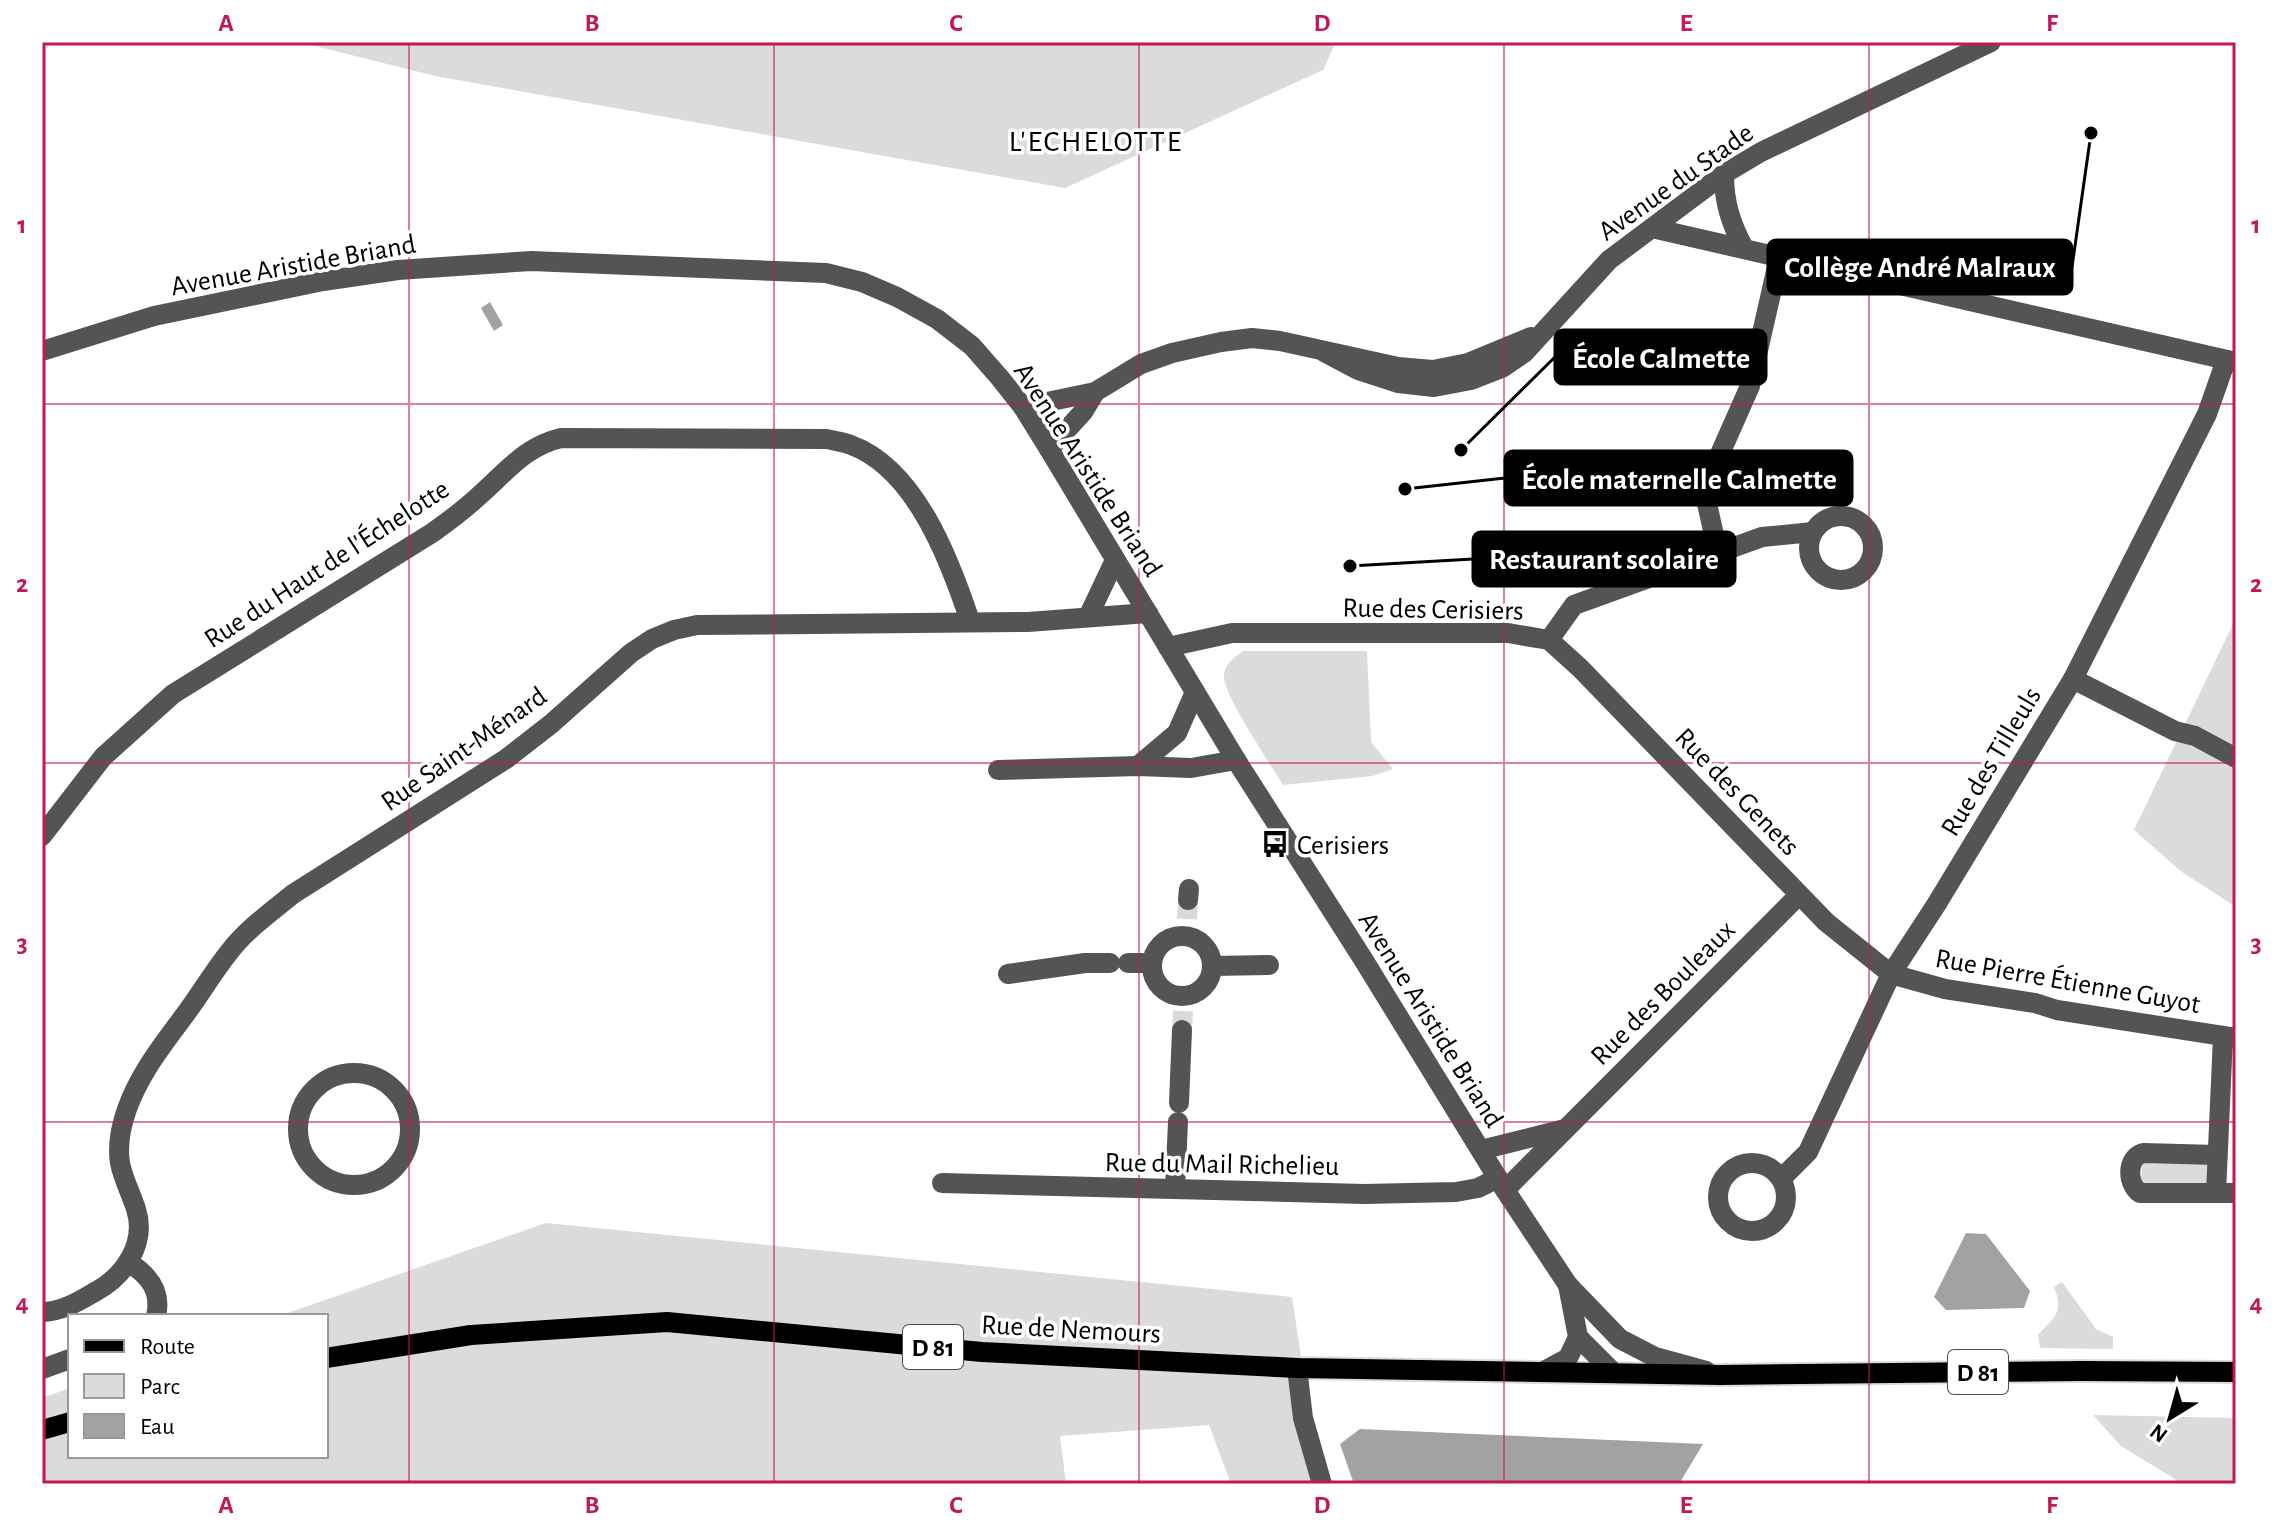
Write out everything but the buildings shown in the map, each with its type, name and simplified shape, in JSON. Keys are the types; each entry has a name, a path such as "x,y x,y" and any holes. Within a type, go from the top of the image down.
{"main road":[{"name":"Rue de Nemours","path":"328,1358 471,1335 667,1322 982,1352 1297,1368 1720,1375"},
{"name":"D 81","path":"1720,1375 2236,1372"},
{"path":"42,1430 68,1423"}],"street":[{"name":"Avenue du Stade","path":"1023,407 1095,392 1141,364 1172,353 1252,338 1280,341 1398,367 1433,370 1468,363 1542,332 1609,260 1724,174 1761,152 1991,42"},
{"path":"1724,174 1730,223 1744,248"},
{"path":"1652,228 2231,361"},
{"path":"1718,553 1704,490 1750,386 1779,258"},
{"name":"Avenue Aristide Briand","path":"42,351 154,316 323,281 398,270 531,261 826,273 862,282 937,319 972,346 1023,407 1236,760 1501,1184 1568,1285 1620,1339 1655,1357 1720,1375"},
{"name":"Rue des Tilleuls","path":"1781,1179 1808,1152 1891,974 2073,679 2231,361"},
{"name":"Avenue du Stade","path":"1049,449 1083,412 1095,392"},
{"name":"Rue du Haut de l'Échelotte","path":"42,836 103,757 173,694 432,533 461,512 511,465 547,441 561,438 827,439 851,445 884,465 906,488 943,548 970,621"},
{"name":"Rue des Cerisiers","path":"1168,647 1232,633 1508,633 1549,640 1574,605 1762,537 1813,532"},
{"path":"1088,617 1115,560"},
{"name":"Rue Saint-Ménard","path":"42,1312 77,1302 101,1289 128,1262 140,1231 120,1163 121,1126 143,1072 231,950 293,894 506,759 551,724 631,653 652,639 697,625 1028,622 1148,613"},
{"name":"Rue des Genets","path":"1549,640 1580,668 1826,922 1891,974"},
{"path":"2073,679 2236,758"},
{"path":"1138,766 1177,733 1195,692"},
{"path":"998,770 1138,766 1191,768 1236,760"},
{"name":"Rue des Bouleaux","path":"1501,1184 1565,1129 1799,895"},
{"path":"1175,1188 1183,1013 1192,995 1207,984 1212,966 1208,950 1195,938 1188,911 1154,954 1152,963 1157,983 1183,1013"},
{"path":"1008,974 1085,963 1152,963"},
{"path":"1212,966 1269,965"},
{"name":"Rue Pierre Étienne Guyot","path":"1891,974 1945,989 2035,1003 2057,1010 2230,1037"},
{"path":"2217,1155 2136,1155 2132,1162 2134,1190 2140,1193 2226,1193 2217,1155 2230,1037"},
{"path":"349,1073 369,1075 386,1083 400,1097 409,1114 410,1134 405,1153 396,1167 382,1178 365,1184 348,1185 331,1180 316,1170 305,1156 299,1140 303,1105 314,1089 330,1078 349,1073"},
{"path":"1481,1150 1565,1129"},
{"name":"Rue du Mail Richelieu","path":"942,1183 1364,1194 1456,1192 1501,1184"},
{"path":"128,1262 143,1271 151,1281 157,1294 156,1314"},
{"path":"1568,1285 1578,1337 1614,1373"},
{"path":"1544,1371 1568,1358 1578,1337"},
{"path":"1614,1373 1620,1339"},
{"path":"42,1369 68,1360"},
{"path":"1297,1368 1303,1418 1322,1484"}],"green space":[{"path":"299,42 1336,42 1323,70 1065,188 435,76"},
{"path":"2236,618 2236,907 2182,872 2134,830"},
{"path":"1243,651 1367,651 1371,742 1393,769 1373,776 1283,785 1238,712 1225,683 1227,667"},
{"path":"2142,1163 2208,1164 2208,1185 2141,1184"},
{"path":"546,1223 1292,1297 1320,1484 1231,1484 1209,1425 1060,1436 1066,1484 42,1484 42,1398 68,1389 68,1458 328,1458 328,1314 285,1314"},
{"path":"2062,1282 2096,1329 2113,1337 2113,1349 2040,1348 2038,1335 2058,1308 2054,1287"},
{"path":"2093,1415 2236,1418 2236,1484 2183,1484 2121,1446"}],"water":[{"path":"490,302 503,325 494,331 481,308"},
{"path":"1966,1233 1986,1234 2030,1291 2024,1308 1946,1310 1934,1297"},
{"path":"1360,1429 1703,1444 1679,1484 1354,1484 1340,1444"}],"tunnel":[{"path":"1187,919 1188,900"},
{"path":"1182,1030 1183,1011"}],"place":[{"name":"Collège André Malraux","path":"2091,133"},
{"name":"École Calmette","path":"1461,450"},
{"name":"École maternelle Calmette","path":"1405,489"},
{"name":"Restaurant scolaire","path":"1350,566"},
{"name":"Cerisiers","path":"1275,844"}],"district":[{"name":"L'ECHELOTTE","path":"1096,141"}]}
